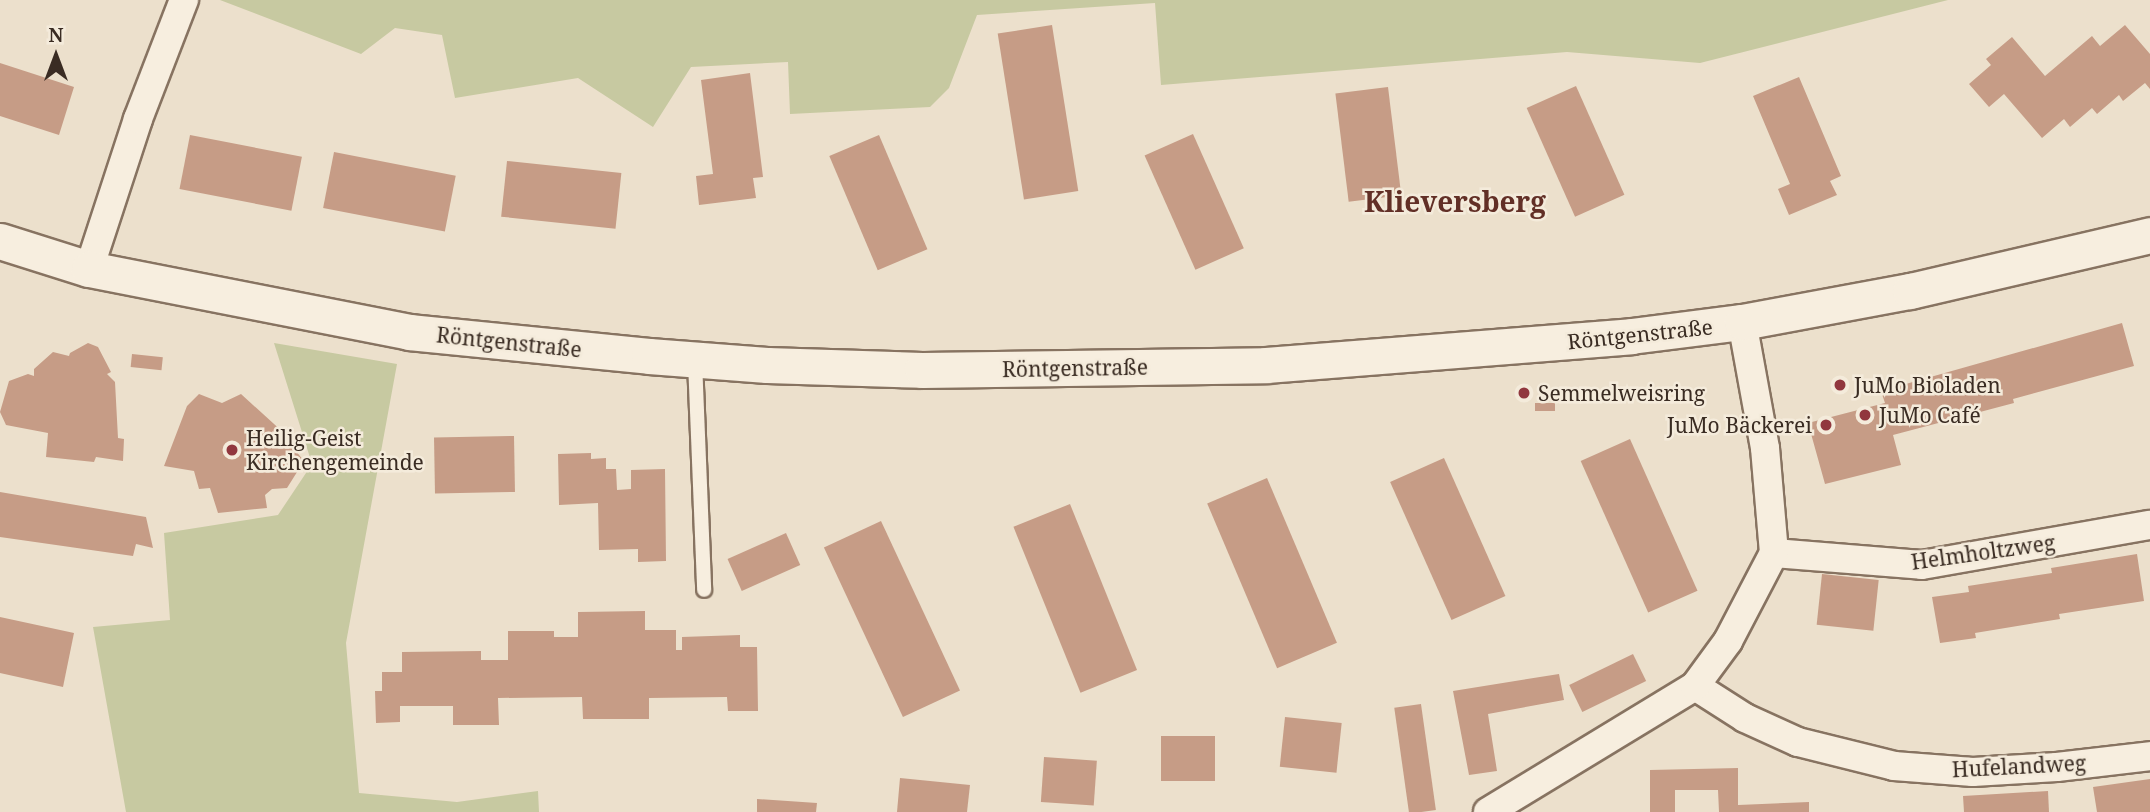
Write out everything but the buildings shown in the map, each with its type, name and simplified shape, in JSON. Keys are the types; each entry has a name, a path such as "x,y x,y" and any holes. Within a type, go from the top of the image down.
{"street":[{"path":"89,269 138,119 184,0"},
{"name":"Röntgenstraße","path":"0,241 89,269 409,331 695,359 922,370 1266,365 1518,347 1742,322 1910,291 2150,235"},
{"path":"1488,812 1695,686 1728,641 1774,553 1765,448 1742,322"},
{"name":"Helmholtzweg","path":"1774,553 1922,565 2150,525"},
{"name":"Hufelandweg","path":"1695,686 1745,718 1798,742 1894,766 1973,772 2057,767 2150,756"}],"lane":[{"path":"695,359 704,590"}],"green space":[{"path":"220,0 1948,0 1700,63 1567,52 1161,85 1155,3 977,15 949,88 930,107 790,114 788,62 691,67 653,127 578,78 455,98 442,35 395,28 361,54"},
{"path":"274,343 397,364 346,643 359,793 457,802 538,791 539,812 126,812 93,627 170,620 164,533 278,515 312,464"}],"place":[{"name":"JuMo Bioladen","path":"1840,385"},
{"name":"Semmelweisring","path":"1524,393"},
{"name":"JuMo Café","path":"1865,415"},
{"name":"JuMo Bäckerei","path":"1826,425"},
{"name":"Heilig-Geist Kirchengemeinde","path":"232,450"}],"district":[{"name":"Klieversberg","path":"1455,201"}]}
